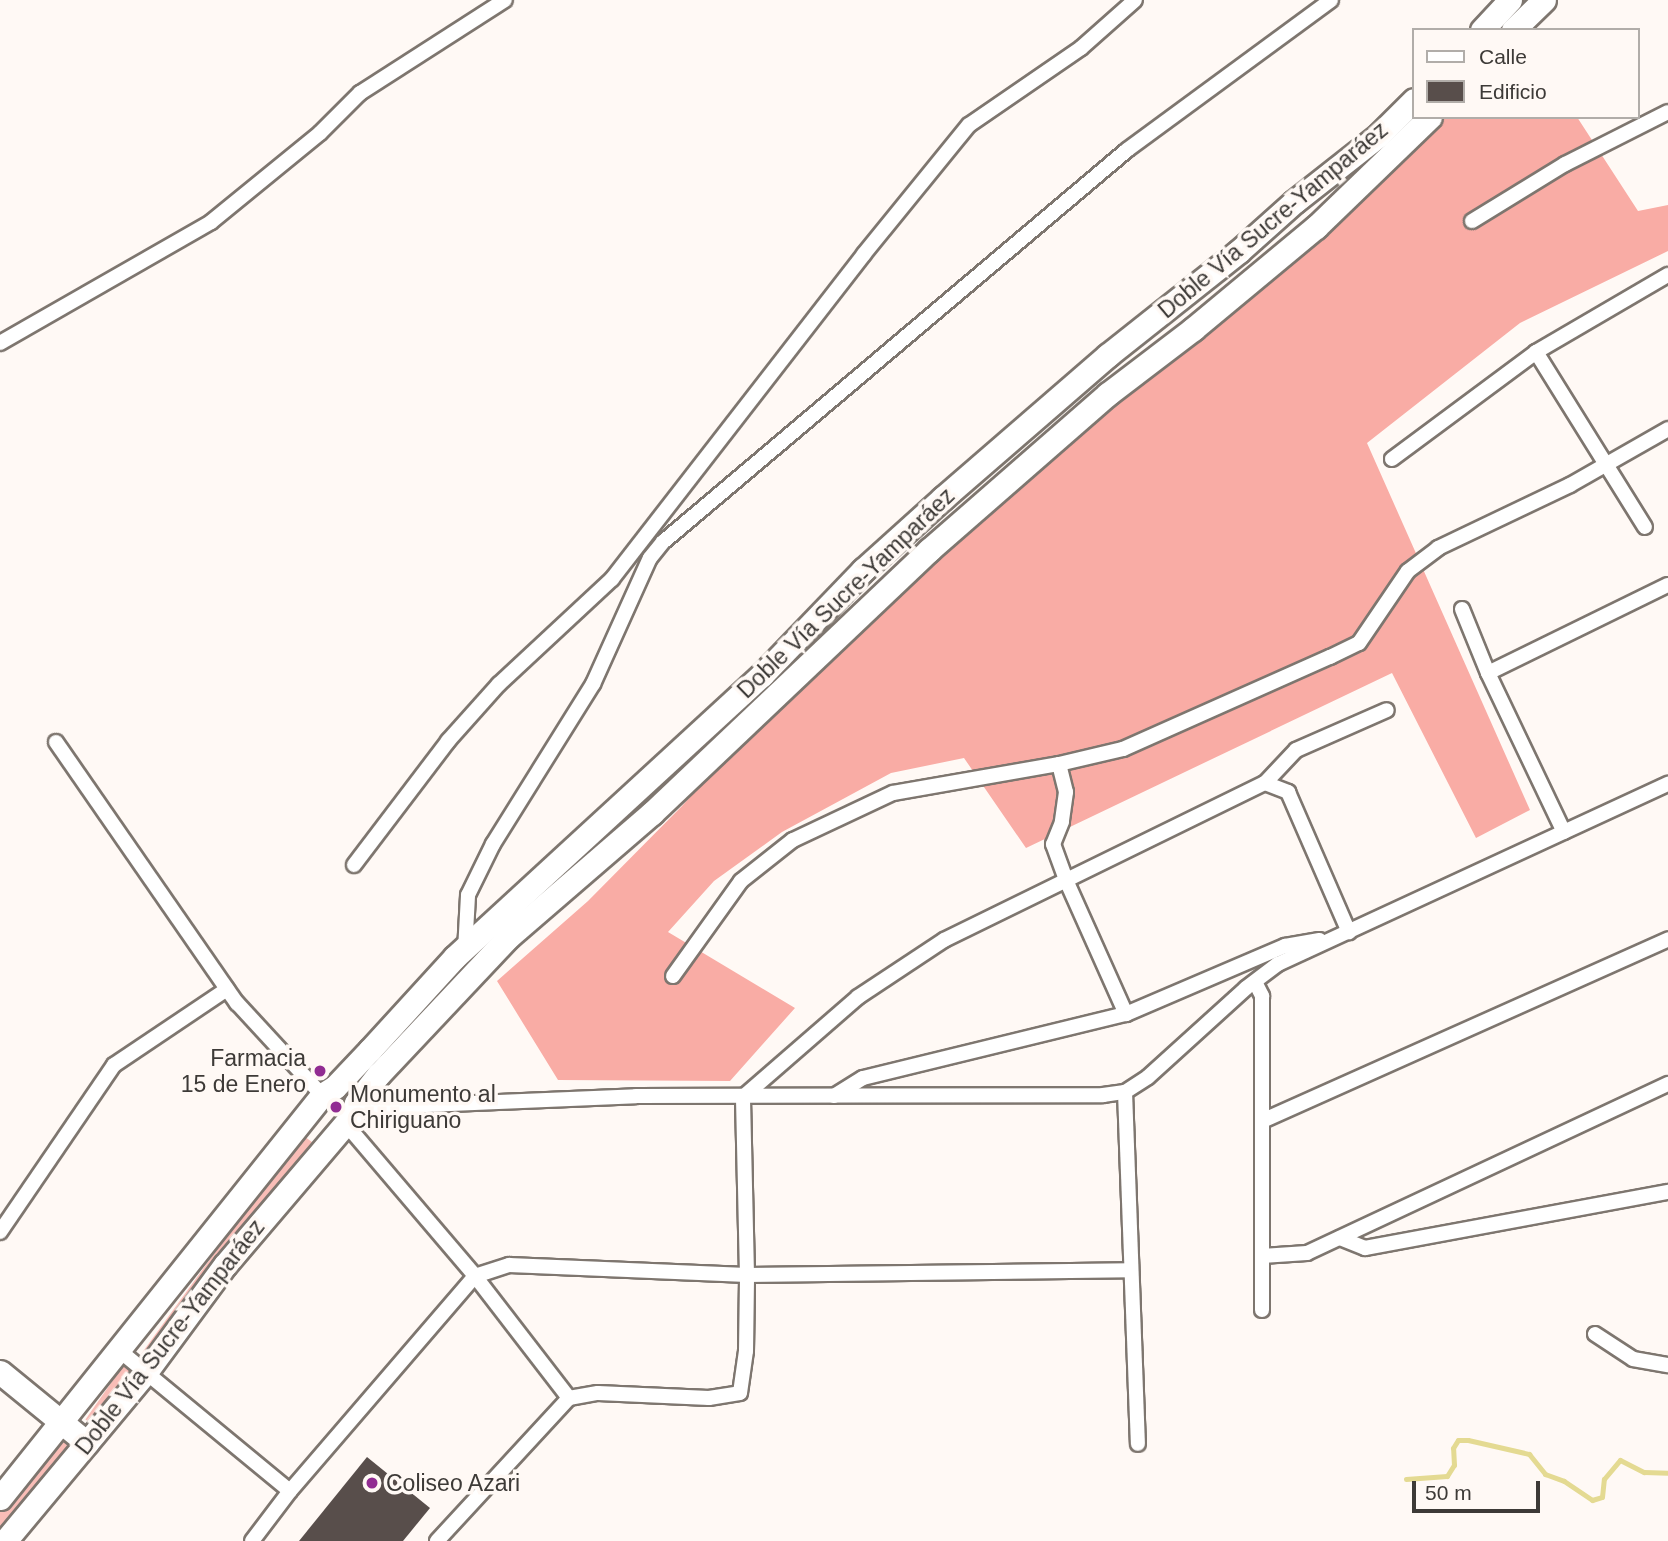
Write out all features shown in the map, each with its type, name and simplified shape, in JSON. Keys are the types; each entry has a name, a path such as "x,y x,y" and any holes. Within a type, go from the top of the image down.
{"main road":[{"path":"1484,28 1510,0"},
{"path":"1515,28 1544,0"},
{"name":"Doble Vía Sucre-Yamparáez","path":"0,1498 64,1422 322,1098 464,949 762,675 863,570 953,489 1108,355 1379,135 1412,102"},
{"name":"Doble Vía Sucre-Yamparáez","path":"9,1540 146,1372 225,1265 420,1028 507,938 652,813 929,550 1108,394 1316,227 1428,119"},
{"path":"349,1089 348,1117 326,1135 314,1130 322,1098 349,1089"},
{"path":"0,1372 88,1443"}],"street":[{"path":"0,343 211,222 320,133 360,93 505,0"},
{"path":"354,865 448,741 492,691 612,579 864,254 969,125 1081,48 1135,0"},
{"path":"475,972 464,949 468,895 493,844 593,684 650,558 663,542 1127,150 1331,0"},
{"path":"1472,221 1565,163 1668,112"},
{"path":"1392,458 1536,352 1668,275"},
{"path":"1536,352 1645,527"},
{"path":"673,976 741,881 793,840 893,793 1059,764 1123,749 1359,643 1408,571 1438,548 1570,485 1668,429"},
{"path":"639,543 650,558"},
{"path":"1488,673 1668,585"},
{"path":"1462,608 1488,673 1564,832"},
{"path":"743,1097 869,990 944,940 1265,783 1296,751 1387,710"},
{"path":"57,742 227,989 322,1098"},
{"path":"1059,764 1066,792 1062,822 1053,844 1066,880 1126,1014"},
{"path":"1265,783 1288,792 1343,934"},
{"path":"348,1117 636,1096 1103,1096 1125,1092 1148,1077 1278,964 1668,784"},
{"path":"835,1097 863,1078 1126,1014 1285,946 1343,934"},
{"path":"1262,1121 1668,939"},
{"path":"1255,982 1262,996 1262,1310"},
{"path":"0,1232 114,1065 227,989"},
{"path":"1262,1256 1307,1253 1668,1084"},
{"path":"1125,1092 1138,1444"},
{"path":"437,1541 569,1398 598,1393 709,1398 740,1393 746,1351 747,1275 743,1097"},
{"path":"348,1117 569,1398"},
{"path":"1340,1238 1365,1248 1668,1192"},
{"path":"252,1541 289,1491 475,1276 509,1265 747,1275 1130,1270"},
{"path":"1595,1334 1633,1359 1668,1365"},
{"path":"120,1351 289,1491"}],"shaded area":[{"path":"1436,119 1578,119 1638,211 1668,205 1668,251 1520,323 1367,443 1530,810 1476,838 1392,673 1026,848 964,758 891,773 782,832 714,881 668,932 795,1008 730,1081 558,1080 497,981 588,901 682,806 795,681"},
{"path":"301,1134 312,1142 151,1365 139,1356"},
{"path":"125,1363 135,1370 95,1426 85,1420"},
{"path":"63,1436 72,1443 0,1531 0,1511"}],"building":[{"name":"Coliseo Azari","path":"367,1457 430,1508 403,1541 299,1541"}],"waterway":[{"path":"1406,1479 1447,1476 1454,1465 1453,1448 1458,1440 1529,1454 1545,1474 1564,1481 1592,1500 1602,1497 1604,1479 1620,1460 1644,1472 1668,1473"}],"place":[{"name":"Farmacia 15 de Enero","path":"320,1071"},
{"name":"Monumento al Chiriguano","path":"336,1107"},
{"name":"Coliseo Azari","path":"372,1483"}]}
